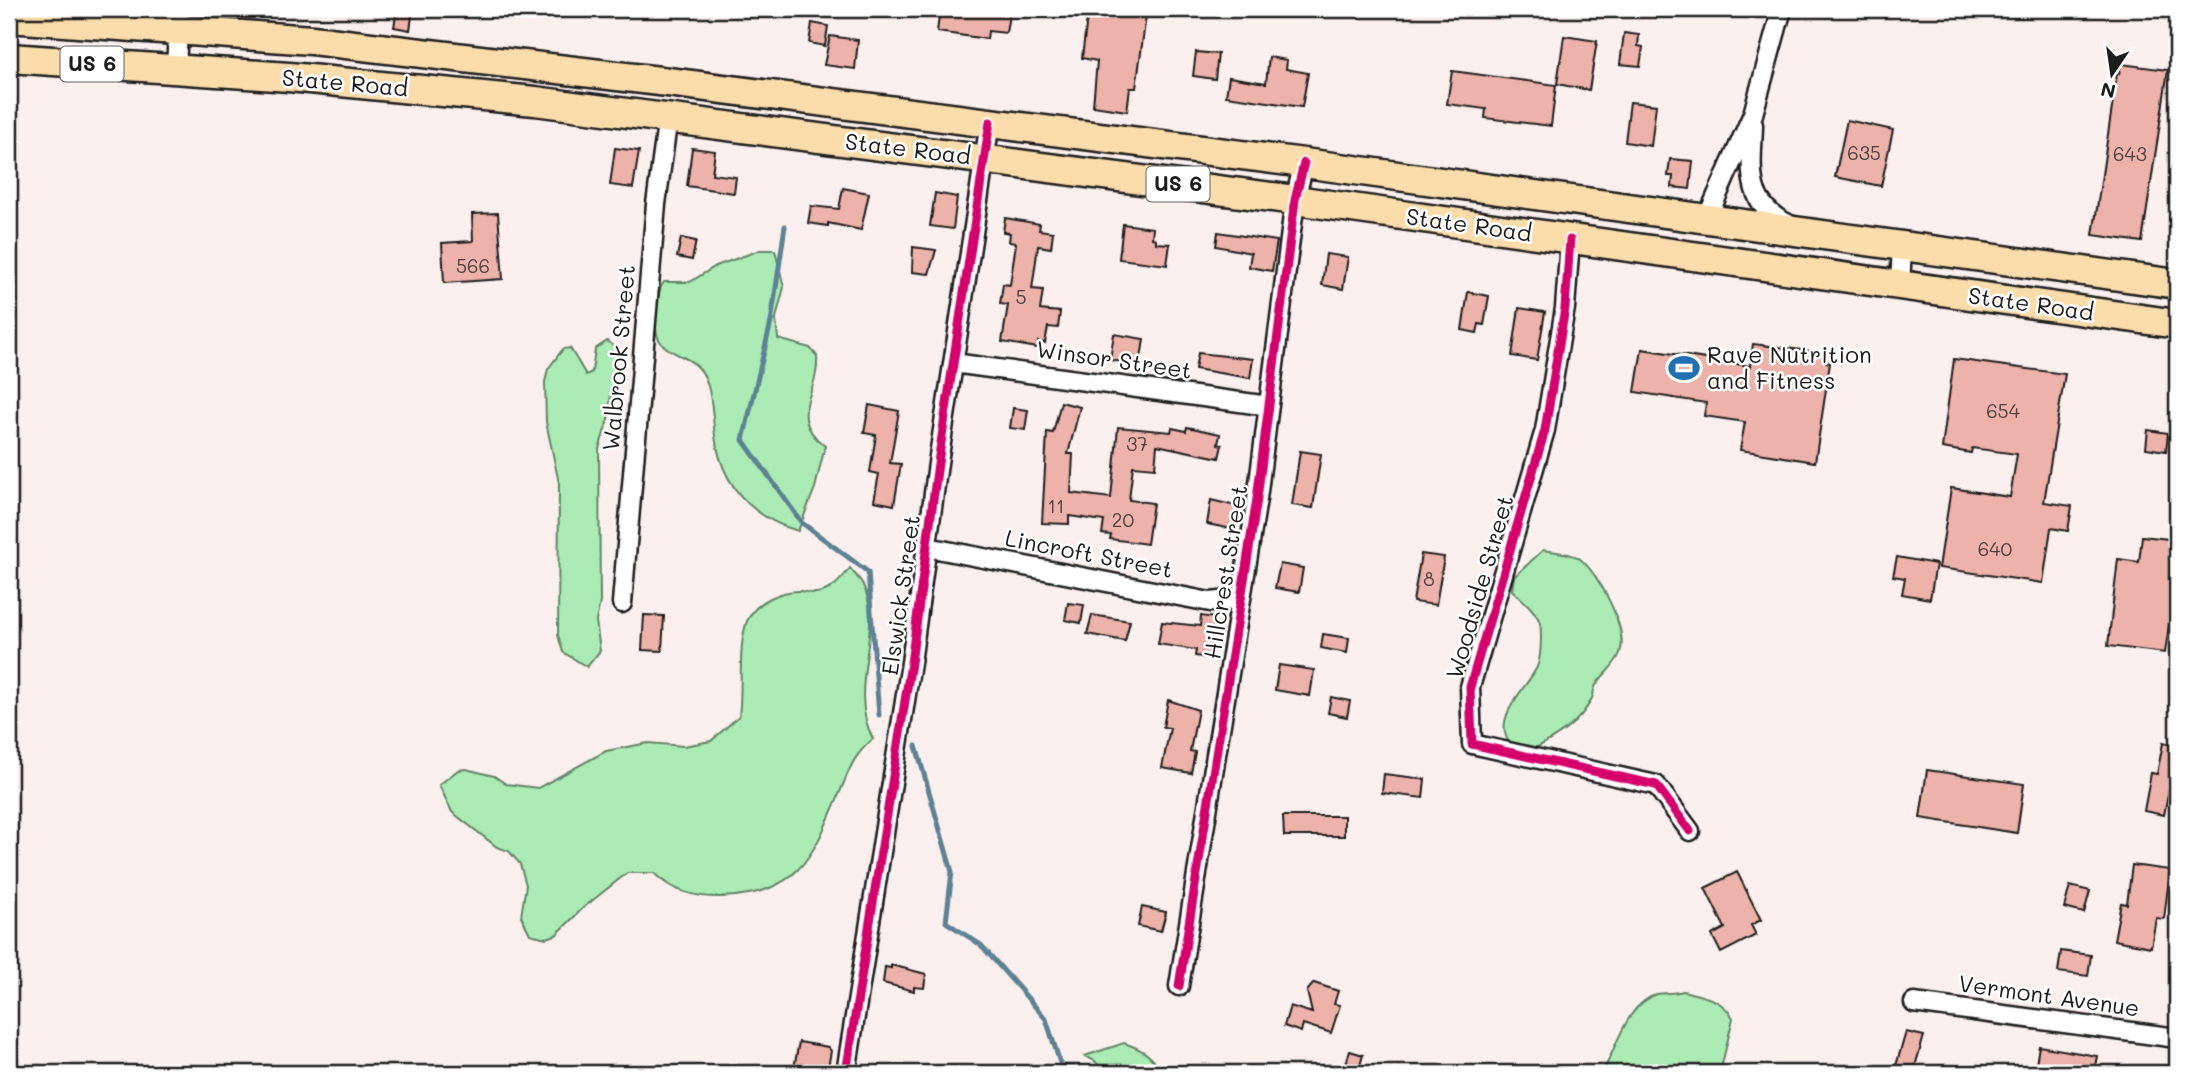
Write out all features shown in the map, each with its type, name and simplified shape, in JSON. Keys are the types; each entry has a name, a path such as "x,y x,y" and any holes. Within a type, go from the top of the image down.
{"main road":[{"name":"State Road","path":"9,18 178,19 364,45 1304,163 2177,285"},
{"name":"State Road","path":"9,58 383,86 668,117 1295,200 2177,324"}],"street":[{"path":"1707,218 1753,114 1782,9"},
{"path":"176,69 178,19"},
{"path":"1753,114 1752,184 1769,215 1803,231"},
{"name":"Walbrook Street","path":"622,603 656,204 668,117"},
{"name":"Elswick Street","path":"846,1073 953,363 987,159 990,122"},
{"name":"Hillcrest Street","path":"1179,986 1241,600 1295,200 1304,163"},
{"name":"Woodside Street","path":"1570,240 1565,307 1545,430 1470,687 1472,744 1656,785 1690,831"},
{"path":"1900,286 1902,246"},
{"name":"Winsor Street","path":"953,363 1269,406"},
{"name":"Lincroft Street","path":"927,547 1210,601 1241,600"},
{"name":"Vermont Avenue","path":"1914,1003 2177,1038"}],"green space":[{"path":"760,250 775,250 784,287 776,318 778,339 810,348 817,356 817,370 806,414 807,424 813,435 825,446 815,488 798,531 756,511 736,490 717,447 711,398 701,371 693,363 666,348 656,330 658,297 664,282 690,282 716,266"},
{"path":"607,341 614,346 616,355 608,420 599,449 600,602 596,621 600,651 587,667 563,652 558,635 559,483 546,422 545,382 548,369 563,349 570,348 586,375 592,372 595,349"},
{"path":"1543,550 1571,554 1587,565 1610,602 1622,643 1618,658 1594,688 1593,697 1581,715 1558,735 1532,750 1510,744 1505,734 1507,714 1537,667 1541,646 1538,618 1512,590 1514,577"},
{"path":"850,568 863,585 869,602 869,640 863,700 873,739 853,763 821,836 800,868 769,888 722,897 685,892 654,873 627,873 583,908 556,935 546,938 530,934 521,916 526,885 520,864 509,851 497,847 452,812 439,785 458,770 466,769 494,776 506,784 538,788 606,751 648,743 684,746 711,741 739,716 743,640 752,613 763,602 785,593 814,593 831,588"},
{"path":"1683,991 1718,1002 1733,1018 1720,1073 1602,1073 1623,1028 1637,1007 1657,994"},
{"path":"1124,1043 1146,1054 1162,1073 1105,1073 1095,1061 1085,1056"}],"building":[{"path":"397,9 413,9 410,30 394,27"},
{"path":"940,9 1010,9 1006,33 988,31 987,39 937,32"},
{"path":"1088,9 1147,9 1136,88 1130,88 1127,111 1093,106 1097,61 1082,58"},
{"path":"812,23 828,26 825,46 809,43"},
{"path":"1624,33 1639,35 1638,46 1643,47 1640,66 1620,64"},
{"path":"830,36 858,40 855,69 824,65"},
{"path":"1564,36 1597,41 1589,90 1557,84"},
{"path":"1196,52 1218,54 1215,79 1193,76"},
{"path":"1269,57 1287,60 1286,69 1308,73 1302,107 1226,96 1229,77 1266,83"},
{"path":"2121,64 2168,70 2142,242 2093,235 2117,74"},
{"path":"1452,71 1556,85 1551,126 1485,118 1486,109 1447,104"},
{"path":"1630,102 1656,105 1651,146 1625,142"},
{"path":"1847,120 1893,130 1881,186 1835,177"},
{"path":"615,148 639,151 633,188 610,185"},
{"path":"692,148 715,151 712,174 736,177 734,193 687,186"},
{"path":"1670,159 1693,161 1690,189 1672,187 1673,176 1668,176"},
{"path":"843,188 869,193 861,230 828,223 828,226 808,223 811,206 839,209"},
{"path":"935,193 957,197 953,229 930,226"},
{"path":"498,213 503,279 444,283 442,243 473,241 472,214"},
{"path":"1005,218 1040,224 1039,230 1053,232 1051,248 1038,246 1032,289 1043,290 1040,310 1060,312 1058,328 1048,327 1045,343 1038,342 1038,348 1002,342 1008,305 1000,304 1003,284 1010,285 1016,243 1009,242 1010,233 1003,232"},
{"path":"1123,224 1153,228 1152,238 1156,239 1156,243 1170,244 1167,265 1119,259"},
{"path":"1218,232 1277,241 1272,271 1249,267 1251,253 1216,246"},
{"path":"681,238 696,241 692,260 677,257"},
{"path":"913,247 936,250 929,274 912,272"},
{"path":"1326,254 1348,257 1343,289 1322,285"},
{"path":"1468,292 1489,296 1484,325 1479,324 1477,333 1462,330"},
{"path":"1519,308 1545,312 1537,360 1512,356"},
{"path":"1114,334 1144,339 1140,365 1110,360"},
{"path":"1753,344 1827,353 1826,362 1830,363 1815,462 1740,450 1745,422 1704,416 1706,403 1635,392 1642,349 1750,366"},
{"path":"1198,353 1253,359 1250,378 1195,369"},
{"path":"1954,359 2065,374 2044,502 2072,506 2068,531 2051,528 2043,583 1939,568 1951,488 2010,497 2017,454 1972,448 1971,453 1942,448"},
{"path":"1061,402 1080,407 1068,454 1073,454 1071,493 1111,498 1118,427 1171,432 1172,428 1186,431 1187,427 1220,434 1218,444 1222,445 1219,458 1157,445 1155,468 1133,466 1129,500 1153,503 1147,544 1110,539 1111,535 1102,534 1104,521 1069,516 1069,524 1042,523 1047,432 1053,433"},
{"path":"869,405 899,411 890,463 901,464 894,505 874,501 879,474 870,472 876,435 864,433"},
{"path":"1013,408 1028,410 1025,430 1010,428"},
{"path":"2148,430 2168,433 2166,451 2146,448"},
{"path":"1300,451 1321,454 1313,508 1292,505"},
{"path":"1211,500 1240,507 1237,526 1233,525 1232,529 1207,524"},
{"path":"2142,536 2177,540 2177,570 2165,653 2108,646 2118,559 2139,562"},
{"path":"1421,554 1444,557 1436,605 1413,602"},
{"path":"1897,557 1936,564 1930,599 1902,594 1905,578 1893,576"},
{"path":"1280,564 1303,568 1299,592 1275,588"},
{"path":"1068,603 1084,605 1081,623 1065,620"},
{"path":"644,615 664,616 662,651 642,650"},
{"path":"1092,615 1130,621 1125,641 1087,634"},
{"path":"1201,616 1215,618 1209,658 1195,656 1196,650 1158,644 1162,622 1200,626"},
{"path":"1323,634 1349,638 1347,653 1321,648"},
{"path":"1279,665 1314,670 1310,696 1275,690"},
{"path":"1331,697 1350,701 1347,717 1328,713"},
{"path":"1168,700 1198,710 1190,751 1195,752 1191,773 1162,768 1170,728 1163,727"},
{"path":"2163,743 2177,746 2177,791 2169,790 2164,815 2144,811 2151,773 2157,774"},
{"path":"1927,770 2024,784 2017,833 1920,818"},
{"path":"1384,774 1425,779 1423,798 1382,793"},
{"path":"1283,816 1344,816 1344,836 1284,836"},
{"path":"2132,865 2170,870 2164,919 2156,918 2151,947 2114,940 2121,903 2127,904"},
{"path":"1737,872 1761,920 1751,925 1756,935 1721,953 1712,935 1725,928 1705,888"},
{"path":"2070,886 2090,891 2084,913 2064,908"},
{"path":"1142,907 1166,912 1161,931 1138,926"},
{"path":"2061,951 2091,955 2088,976 2058,972"},
{"path":"891,965 926,974 924,988 914,987 914,991 883,983 885,967 891,968"},
{"path":"1314,983 1338,991 1334,1004 1340,1005 1331,1033 1303,1024 1301,1032 1284,1026 1290,1006 1312,1013 1307,991"},
{"path":"1906,1032 1924,1036 1913,1073 1895,1069"},
{"path":"799,1042 828,1047 831,1051 827,1073 793,1073"},
{"path":"2039,1046 2097,1056 2094,1072 2072,1068 2071,1073 2035,1070"},
{"path":"1350,1051 1363,1055 1358,1073 1343,1073"}],"waterway":[{"path":"785,226 771,322 743,440 802,523 868,572 879,715"},
{"path":"916,746 952,872 946,922 981,945 1046,1019 1061,1066 1099,1073"}],"cycle path":[{"path":"846,1073 911,663 939,456 990,122"},
{"path":"1179,986 1257,499 1295,200 1304,163"},
{"path":"1570,240 1565,308 1545,430 1470,687 1472,744 1656,785 1690,831"}],"place":[{"name":"Rave Nutrition and Fitness","path":"1684,368"}]}
